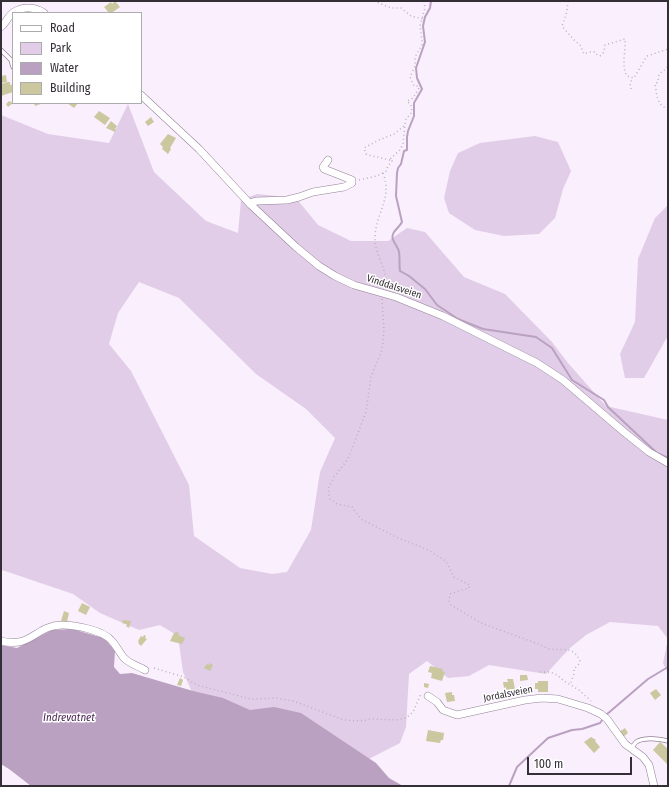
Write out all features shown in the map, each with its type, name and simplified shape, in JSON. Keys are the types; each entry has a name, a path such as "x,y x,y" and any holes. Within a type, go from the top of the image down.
{"street":[{"path":"14,12 21,9 35,8 42,12"},
{"path":"1,27 12,14"},
{"name":"Vinddalsveien","path":"142,96 199,149 251,205 296,247 319,266 354,285 417,305 443,316 537,363 563,380 649,452 668,463"},
{"path":"251,205 253,202 258,201 287,200 316,191 344,187 353,182 352,180 324,169 323,167 328,160"},
{"path":"1,641 19,643 51,626 61,625 87,628 111,639 124,658 145,670"},
{"name":"Jordalsveien","path":"428,696 437,702 443,710 457,715 525,700 542,698 558,698 588,708 607,719 625,744 643,757 649,765 654,786"}],"lane":[{"path":"1,50 11,60 12,64"},
{"path":"631,748 638,740 643,739 662,739 668,741"}],"path":[{"path":"374,1 391,8 401,8 411,16 423,19"},
{"path":"353,182 386,172 392,161 390,160 400,150 403,144 404,126 406,119 412,112 411,105 408,101 413,98 419,88 418,86 414,86 410,78 415,66 415,57 422,45 420,26 425,8 424,1"},
{"path":"568,1 566,7 567,14 562,26 572,39 580,45 584,54 595,52 600,56 604,52 605,45 625,39 624,72 627,76 634,78"},
{"path":"631,89 630,83 647,56 668,49"},
{"path":"668,63 667,68 660,74 658,82 655,84 655,92 658,100 662,106 668,109"},
{"path":"390,160 368,155 366,154 364,148 394,134 404,126"},
{"path":"383,173 386,180 387,194 378,217 374,240 376,253 380,260 386,280 386,285 381,293 384,330 382,350 371,377 366,412 348,459 334,477 328,489 330,499 337,504 352,507 361,519 394,536 428,550 446,561 454,577 470,585 469,588 450,594 449,601 451,605 481,624 549,649 564,649 574,653 580,661 580,664 574,669 574,674 570,685"},
{"path":"154,668 184,677 197,685 251,699 276,698 293,702 344,720 396,720 406,718 413,712 421,693 428,696"},
{"path":"540,672 550,672 557,675 564,682 579,690 592,702"}],"green space":[{"path":"128,104 154,172 206,221 238,233 241,200 257,194 296,198 318,225 351,241 388,241 407,228 425,232 464,277 505,294 552,342 568,363 606,406 668,420 668,639 658,626 610,622 586,635 570,648 546,674 489,665 469,676 448,678 427,661 409,674 406,727 400,743 361,763 197,703 183,672 178,636 160,625 139,630 100,613 73,594 2,570 1,115 48,134 109,143","holes":["139,282 179,298 256,374 306,409 335,438 320,472 311,530 287,572 272,574 240,568 194,536 189,485 131,371 109,344 118,313"]},
{"path":"535,136 558,142 571,171 563,189 555,218 539,234 504,236 475,230 449,213 444,198 450,171 458,153 480,143"},
{"path":"668,205 668,338 666,339 644,378 625,378 620,354 635,322 638,259 655,218"},
{"path":"668,639 668,674 663,663"}],"water":[{"name":"Indrevatnet","path":"72,629 104,638 115,651 114,667 120,674 132,673 223,698 250,710 274,707 301,713 376,763 389,778 403,786 31,786 1,764 1,645 17,648 52,630"}],"building":[{"path":"115,1 120,7 113,12 108,12 104,7 111,2 112,4"},
{"path":"6,75 7,82 1,83 1,76"},
{"path":"10,82 10,85 12,84 12,92 1,96 1,84"},
{"path":"9,101 12,102 8,107 6,104"},
{"path":"68,104 77,104 74,108"},
{"path":"99,111 110,118 105,125 94,117"},
{"path":"151,117 154,122 148,126 145,122"},
{"path":"111,121 117,126 115,132 106,128"},
{"path":"168,134 176,138 168,154 162,149 163,147 160,144"},
{"path":"82,603 90,607 86,615 78,611"},
{"path":"64,611 69,613 67,622 61,621"},
{"path":"123,620 131,621 129,628 126,626 127,624 122,623"},
{"path":"176,632 179,633 178,635 185,638 182,644 170,641"},
{"path":"144,635 147,639 141,646 138,641 141,636 143,637"},
{"path":"210,663 213,665 210,671 204,668"},
{"path":"430,666 443,669 442,671 445,672 442,681 431,678 432,673 428,672"},
{"path":"520,675 527,675 528,680 520,681"},
{"path":"180,678 183,680 181,686 177,685"},
{"path":"507,679 513,679 515,689 506,690 506,687 504,688 503,682 508,682"},
{"path":"538,681 548,681 548,692 538,692 538,689 535,689 535,683 538,683"},
{"path":"424,683 429,684 428,688 424,687"},
{"path":"656,689 661,695 655,700 650,693"},
{"path":"452,692 455,701 447,702 445,693"},
{"path":"625,728 628,733 623,737 619,732"},
{"path":"428,730 444,733 443,740 441,740 440,743 426,741"},
{"path":"591,737 596,740 595,741 600,747 594,753 584,742"},
{"path":"660,742 668,749 668,765 653,750"}],"waterway":[{"path":"431,1 423,26 425,42 416,68 417,78 422,89 414,103 414,116 408,131 407,150 404,151 397,173 396,196 402,222 394,232 393,240 399,252 400,271 409,276 425,289 437,305 458,319 483,329 536,337 552,348 572,380 604,400 608,407 657,453 668,458"},
{"path":"606,715 648,679 668,667"},
{"path":"509,786 517,767 548,738 600,723 603,719"}]}
